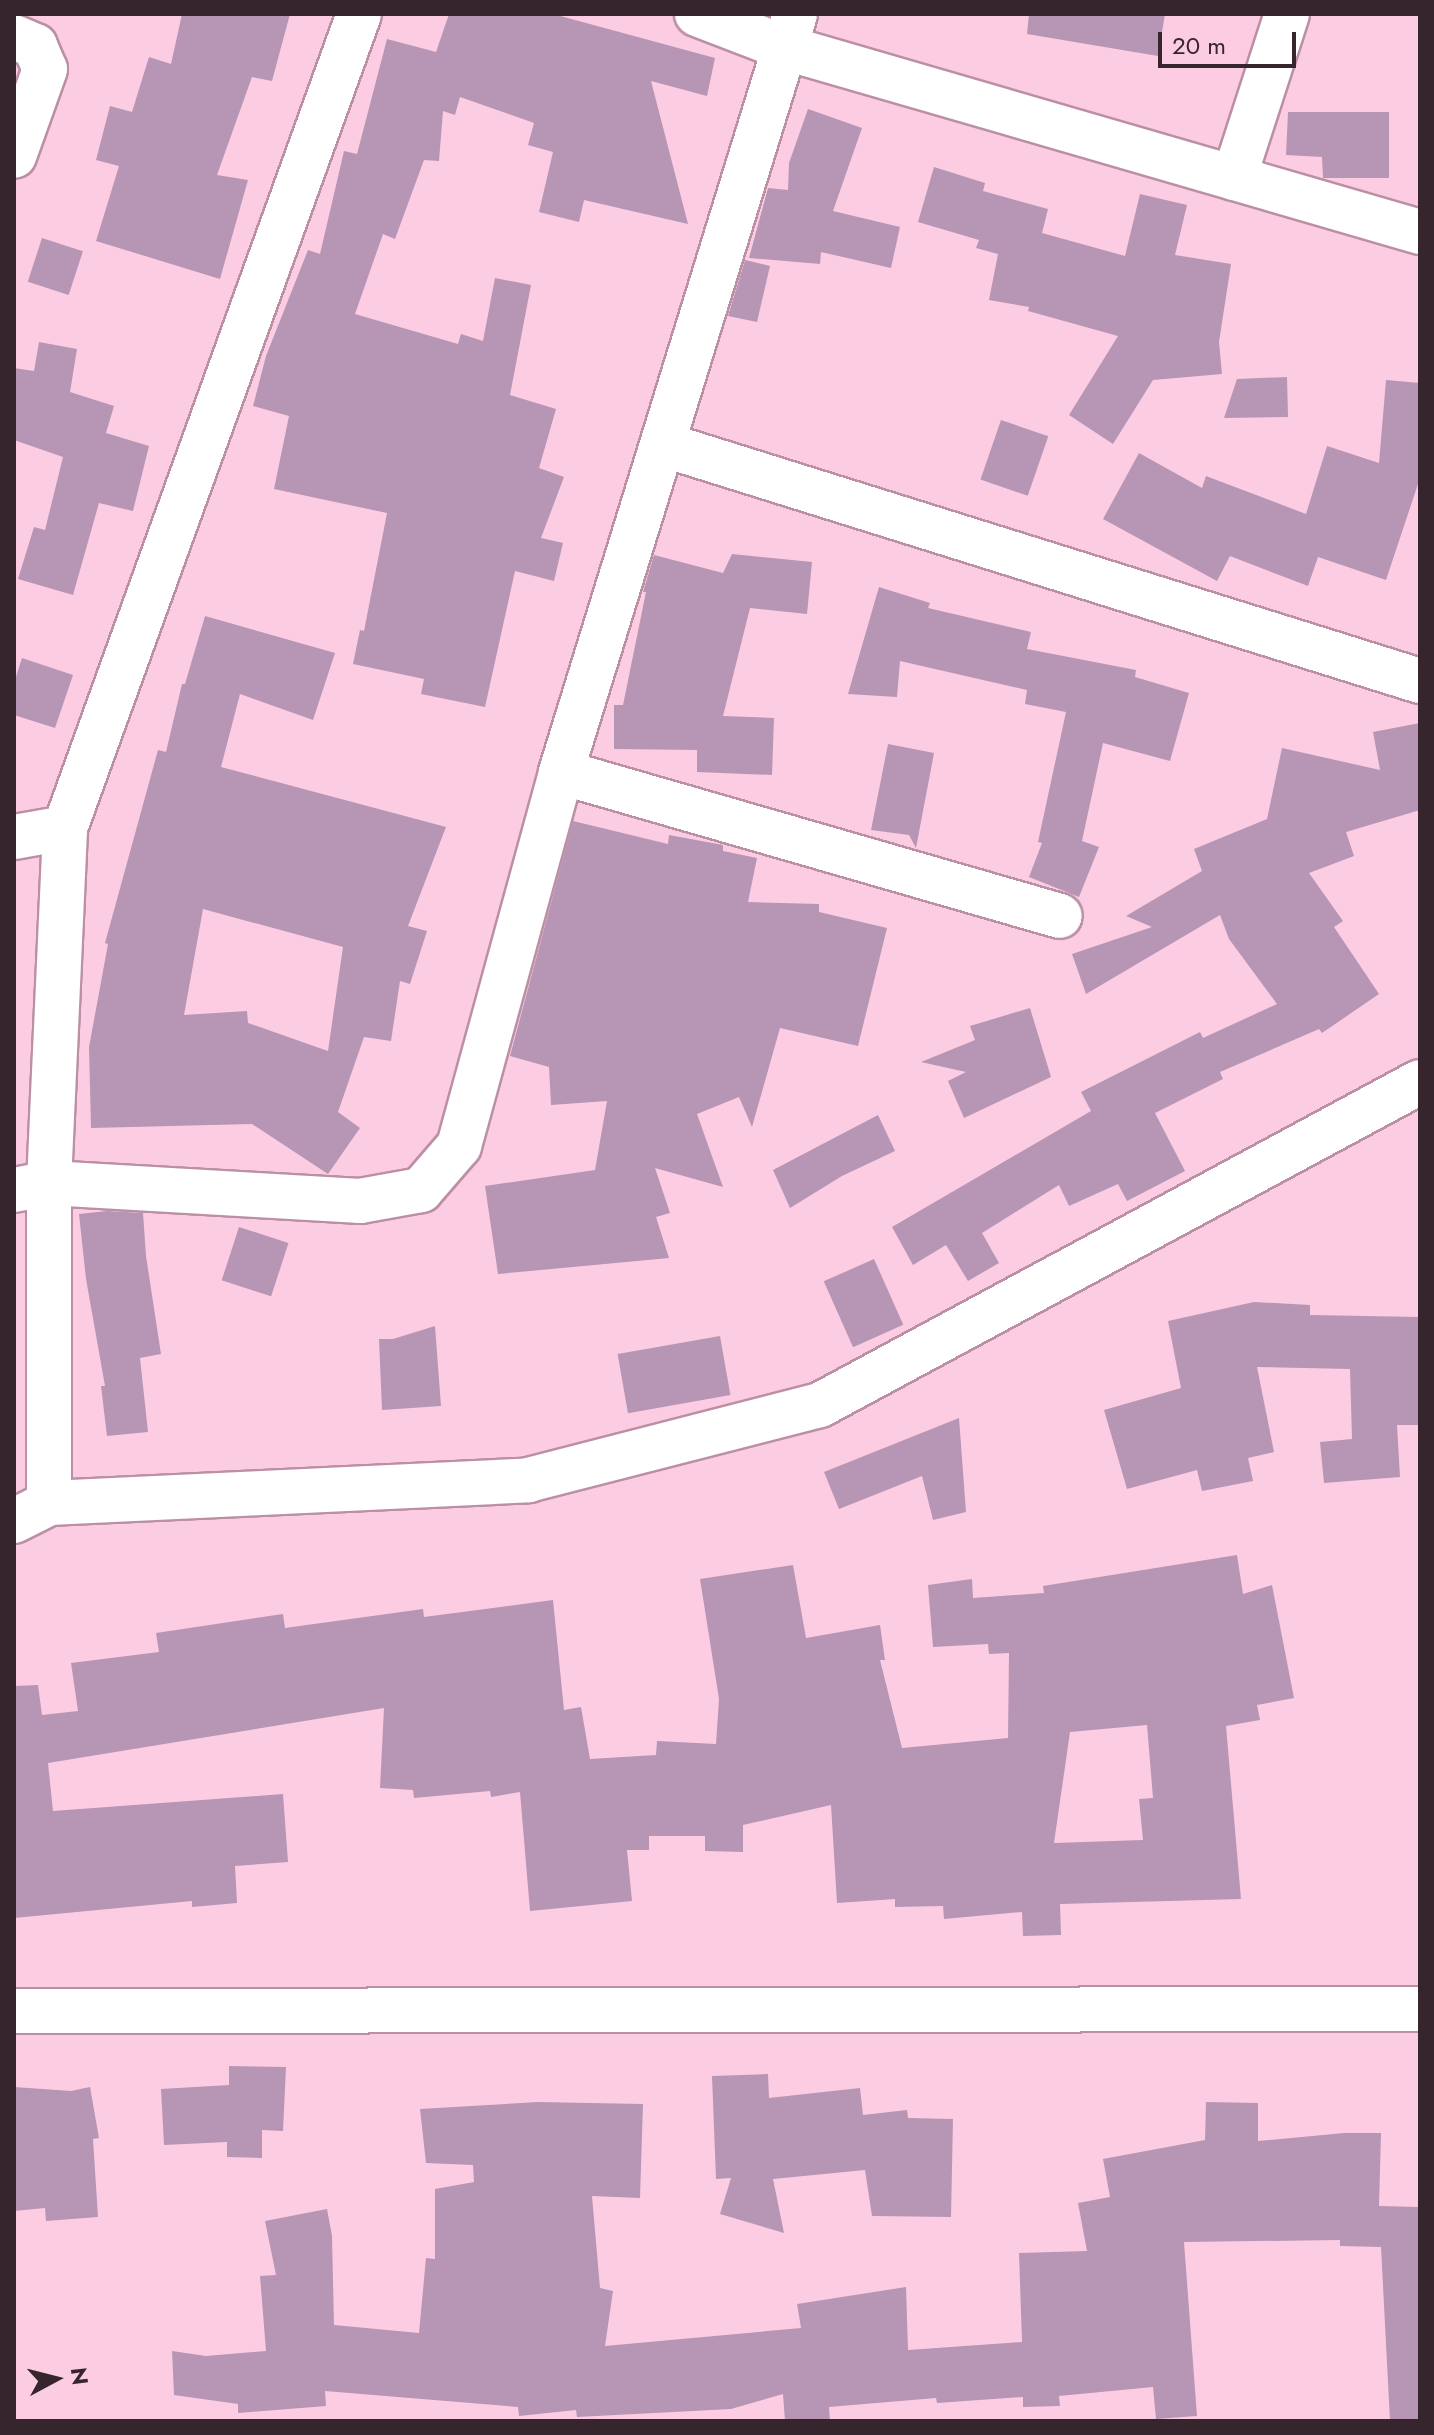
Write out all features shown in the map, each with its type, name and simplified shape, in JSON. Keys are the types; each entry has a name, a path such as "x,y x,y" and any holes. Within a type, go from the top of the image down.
{"street":[{"path":"359,14 65,828 32,1186 31,1512 528,1480 820,1405 1420,1082"},
{"path":"697,14 789,31 1234,178 1420,232"},
{"path":"1234,178 1287,14"},
{"path":"32,1186 360,1201 421,1190 459,1146 561,772 665,445 789,31"},
{"path":"14,37 35,46 45,69 14,156"},
{"path":"665,445 1420,681"},
{"path":"561,772 1060,916"},
{"path":"14,837 65,828"},
{"path":"14,2011 1420,2009"}],"building":[{"path":"182,14 290,14 272,81 252,77 217,175 248,180 220,279 96,241 119,166 96,160 110,106 132,112 149,57 171,64"},
{"path":"449,14 553,14 715,58 707,96 651,81 688,224 584,200 579,222 539,212 553,152 528,145 534,123 460,97 455,115 443,111 439,161 424,160 395,239 383,234 355,314 458,344 461,334 483,341 495,278 531,285 510,395 556,409 539,468 564,477 541,538 563,543 554,581 515,571 485,707 421,694 424,679 353,664 360,630 364,631 387,513 274,489 289,416 253,406 266,356 308,250 320,254 344,151 357,154 387,39 436,52"},
{"path":"1029,14 1165,14 1158,56 1027,34"},
{"path":"808,109 862,128 833,211 900,227 891,268 821,252 820,264 749,258 768,188 788,190 789,163"},
{"path":"1288,112 1389,112 1389,178 1323,178 1322,157 1286,155"},
{"path":"934,167 985,183 983,191 1048,209 1042,233 1125,256 1140,194 1187,205 1175,255 1231,264 1219,342 1222,374 1153,380 1113,444 1069,415 1118,336 1028,311 1029,307 989,300 998,254 976,248 979,240 918,222"},
{"path":"42,238 83,251 69,295 28,282"},
{"path":"745,260 770,266 757,322 728,316"},
{"path":"39,342 77,349 70,392 114,406 106,433 149,446 133,511 99,503 73,595 18,579 34,527 45,530 63,457 14,440 14,368 34,371"},
{"path":"1287,377 1288,417 1224,418 1237,379"},
{"path":"1386,380 1420,383 1420,478 1386,580 1318,557 1308,586 1230,556 1217,581 1103,519 1139,453 1202,488 1206,476 1306,514 1327,446 1379,463"},
{"path":"1001,420 1048,436 1028,496 980,480"},
{"path":"732,554 812,562 807,614 750,608 723,716 774,718 772,775 697,772 697,750 614,749 614,705 623,705 646,592 643,592 654,555 723,573"},
{"path":"879,587 930,603 928,608 1031,632 1027,649 1136,670 1135,677 1189,693 1170,761 1103,743 1082,841 1099,847 1079,897 1029,877 1042,843 1038,842 1066,712 1025,704 1027,690 900,661 897,697 848,694"},
{"path":"205,616 335,653 313,720 240,694 221,767 446,827 408,926 427,931 410,984 400,981 391,1041 364,1037 338,1112 360,1128 328,1174 252,1124 91,1128 89,1047 108,944 105,943 158,750 166,752 182,684 185,684","holes":["203,909 343,947 328,1051 248,1023 247,1011 184,1015"]},
{"path":"22,658 73,675 55,728 14,715 14,683"},
{"path":"1420,723 1420,810 1346,832 1354,856 1309,873 1343,921 1334,927 1379,994 1322,1033 1319,1029 1220,1072 1223,1079 1155,1113 1185,1171 1127,1201 1118,1184 1069,1206 1059,1185 982,1233 999,1263 968,1281 946,1245 913,1265 892,1227 1091,1111 1081,1092 1200,1032 1203,1038 1277,1004 1229,939 1220,915 1086,994 1072,954 1152,927 1126,916 1202,871 1194,849 1267,819 1282,748 1380,770 1373,732"},
{"path":"888,744 934,753 916,848 909,835 871,830"},
{"path":"573,821 668,844 669,835 723,845 723,851 757,858 748,902 819,904 819,912 887,928 858,1046 780,1028 752,1127 739,1097 697,1114 723,1187 655,1168 670,1213 656,1217 669,1258 498,1274 485,1186 595,1170 607,1101 551,1105 549,1067 510,1056"},
{"path":"1030,1008 1051,1077 964,1118 948,1081 966,1072 921,1062 975,1040 970,1026"},
{"path":"878,1115 895,1151 842,1176 790,1208 773,1170"},
{"path":"107,1211 143,1213 146,1256 161,1354 140,1358 148,1432 107,1436 101,1386 105,1386 86,1279 79,1214"},
{"path":"239,1227 288,1243 271,1296 222,1280"},
{"path":"874,1259 903,1325 853,1347 824,1281"},
{"path":"1254,1302 1310,1305 1310,1315 1420,1317 1420,1425 1397,1425 1400,1477 1324,1483 1320,1442 1352,1439 1350,1369 1257,1367 1274,1452 1248,1458 1253,1481 1202,1491 1197,1470 1127,1489 1104,1410 1181,1388 1168,1321"},
{"path":"435,1326 441,1406 382,1410 379,1339 393,1339"},
{"path":"720,1336 730,1395 628,1413 618,1354"},
{"path":"959,1418 966,1512 933,1520 922,1476 839,1509 824,1472"},
{"path":"1237,1555 1243,1594 1272,1585 1294,1698 1257,1705 1260,1720 1226,1726 1241,1899 1060,1904 1061,1935 1023,1936 1022,1912 944,1919 943,1906 895,1907 895,1899 837,1903 831,1805 743,1825 743,1852 705,1851 705,1836 649,1836 649,1850 627,1850 632,1901 530,1911 520,1792 491,1797 490,1791 414,1798 413,1790 380,1788 384,1708 48,1763 53,1811 283,1794 288,1862 235,1866 237,1903 192,1907 192,1901 14,1918 14,1686 38,1685 42,1715 78,1711 71,1663 159,1652 156,1633 283,1614 285,1628 423,1609 424,1617 553,1600 564,1710 581,1707 590,1759 656,1755 657,1741 716,1744 719,1699 700,1579 793,1565 806,1638 880,1625 885,1660 880,1660 902,1748 1008,1738 1009,1653 989,1654 988,1644 933,1647 928,1585 972,1579 973,1598 1044,1593 1043,1586","holes":["1147,1725 1153,1798 1139,1799 1143,1840 1054,1843 1070,1732"]},
{"path":"229,2066 286,2067 283,2131 262,2130 262,2158 227,2157 227,2142 164,2145 161,2089 229,2085"},
{"path":"768,2074 769,2098 860,2088 863,2115 907,2110 908,2118 953,2119 951,2217 872,2216 865,2170 773,2179 784,2233 720,2214 731,2178 716,2179 712,2076"},
{"path":"14,2087 71,2091 90,2087 99,2138 93,2139 98,2217 46,2221 45,2208 14,2211"},
{"path":"538,2102 643,2104 640,2198 592,2196 600,2288 613,2291 605,2346 801,2328 797,2304 906,2287 908,2350 1022,2342 1019,2253 1087,2251 1078,2203 1110,2197 1103,2159 1205,2140 1206,2102 1258,2103 1258,2141 1344,2133 1381,2133 1379,2206 1420,2207 1420,2421 1390,2421 1381,2247 1340,2246 1340,2240 1184,2242 1197,2416 1156,2419 1153,2387 1059,2396 1060,2406 1023,2407 1023,2397 937,2403 936,2398 829,2407 830,2421 785,2421 783,2394 731,2409 577,2417 576,2410 519,2416 518,2407 325,2391 326,2406 238,2413 238,2404 174,2395 172,2351 206,2356 266,2351 260,2276 276,2275 265,2221 327,2209 332,2236 334,2325 419,2333 426,2258 435,2259 435,2189 474,2182 473,2165 426,2163 420,2109"}]}
